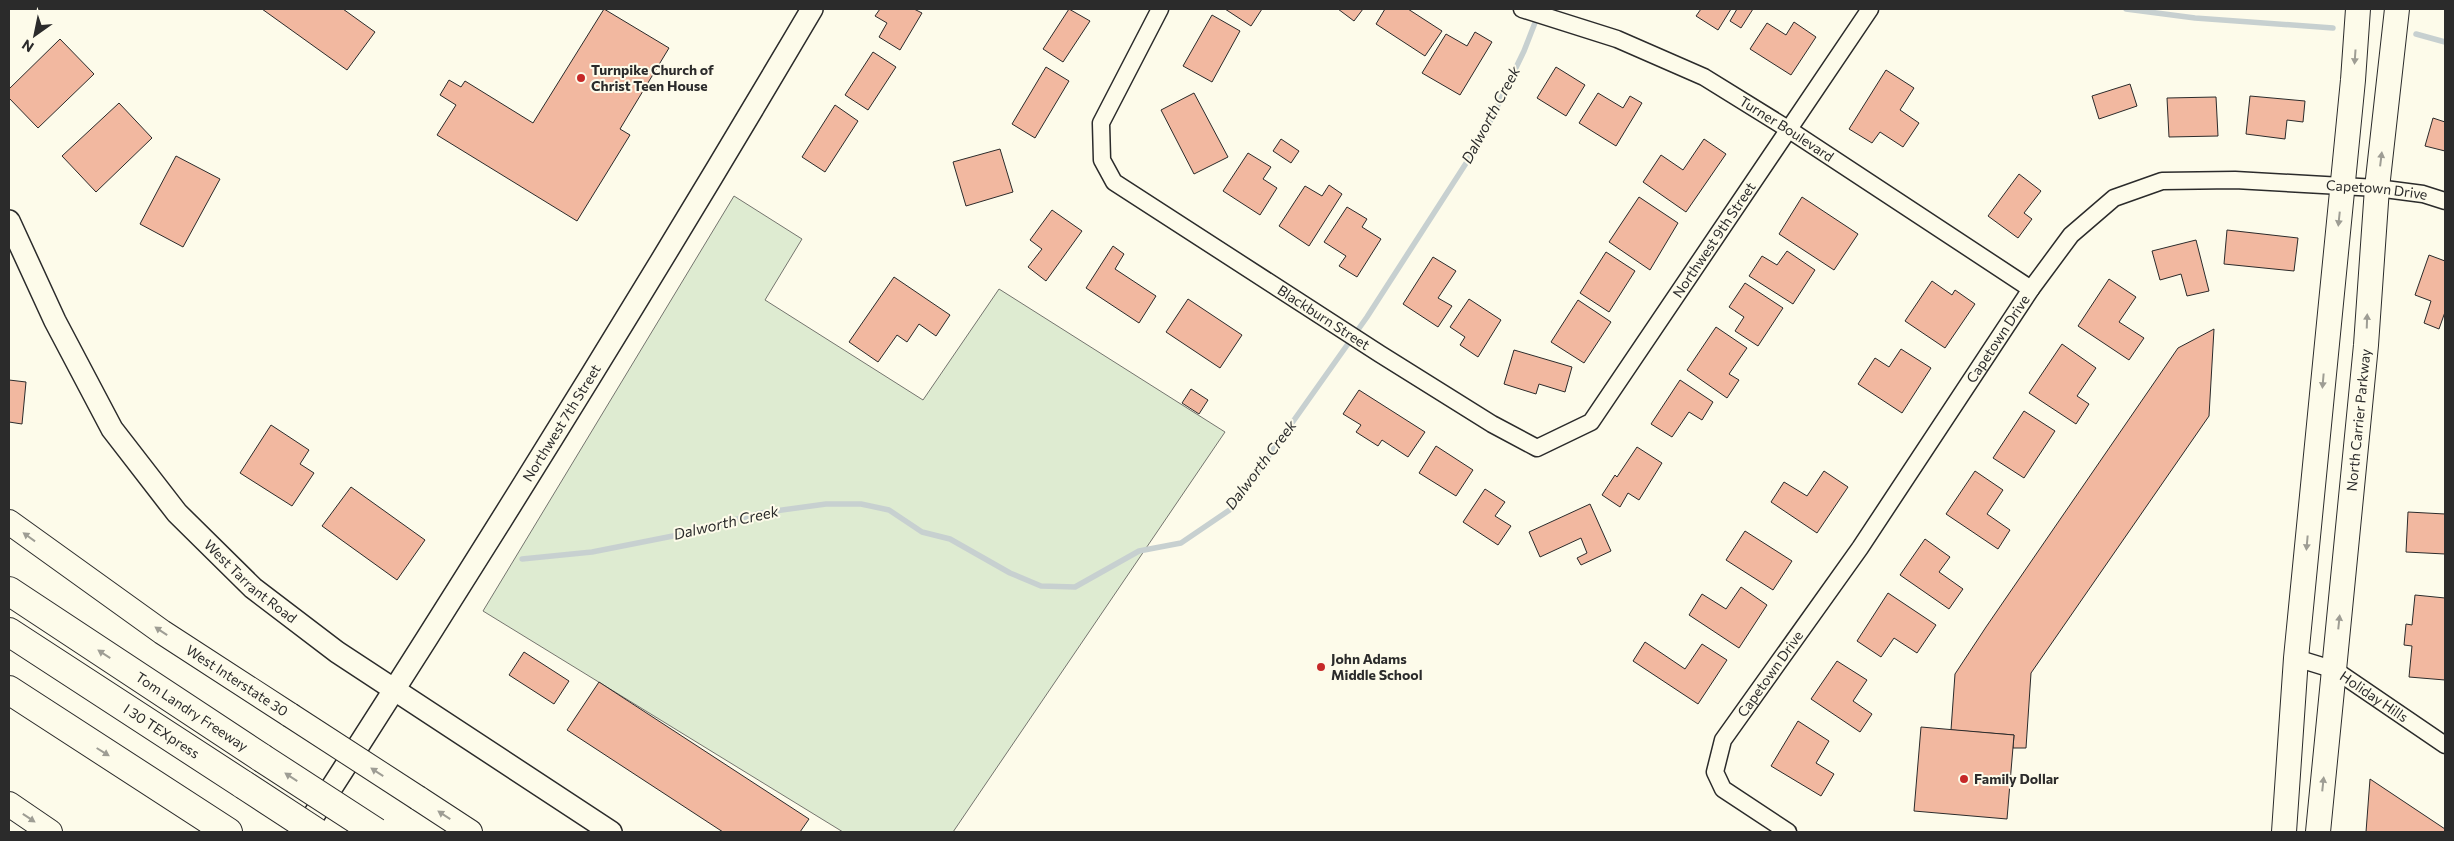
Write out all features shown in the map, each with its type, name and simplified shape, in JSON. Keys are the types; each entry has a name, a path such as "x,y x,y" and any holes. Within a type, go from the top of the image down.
{"highway":[{"name":"Tom Landry Freeway","path":"9,591 376,832"},
{"name":"I 30 TEXpress","path":"9,632 316,832"},
{"path":"9,690 222,828"},
{"path":"9,714 62,726"}],"main road":[{"path":"2284,832 2296,658 2343,185 2358,9"},
{"name":"North Carrier Parkway","path":"2318,832 2366,345 2378,188 2397,9"},
{"name":"West Interstate 30","path":"9,522 162,632 470,832"},
{"path":"9,804 50,832"}],"street":[{"name":"Northwest 7th Street","path":"302,832 395,690 516,498 812,9"},
{"name":"Blackburn Street","path":"1160,9 1100,123 1102,160 1114,182 1380,354 1492,424 1537,448"},
{"name":"Turner Boulevard","path":"1522,9 1562,20 1616,39 1704,77 1788,129 2030,289"},
{"name":"Northwest 9th Street","path":"1537,448 1591,422 1870,9"},
{"name":"Capetown Drive","path":"1788,832 1722,789 1715,772 1723,740 1860,548 2030,289 2071,235 2114,198 2162,181 2235,180 2343,185 2424,194 2445,201"},
{"name":"West Tarrant Road","path":"9,221 55,321 112,429 177,512 253,588 338,652 610,832"},
{"name":"Holiday Hills","path":"2296,658 2335,670 2445,745"}],"green space":[{"path":"734,196 802,239 765,300 923,400 999,289 1225,432 953,832 843,832 483,611"}],"building":[{"path":"262,9 343,9 375,32 347,70"},
{"path":"604,9 669,48 620,129 630,135 577,221 437,135 456,105 440,95 449,80 461,87 465,81 533,123"},
{"path":"880,9 914,9 922,13 900,50 879,37 887,23 875,16"},
{"path":"1069,9 1090,21 1063,62 1043,49"},
{"path":"1225,9 1262,9 1251,26"},
{"path":"1338,9 1363,9 1354,21"},
{"path":"1385,9 1408,9 1442,31 1425,56 1376,24"},
{"path":"1701,9 1731,9 1718,30 1696,16"},
{"path":"1737,9 1753,9 1741,28 1730,21"},
{"path":"1212,15 1240,31 1212,82 1183,66"},
{"path":"1794,22 1816,37 1791,75 1750,49 1767,23 1786,35"},
{"path":"1475,32 1492,42 1460,95 1422,73 1446,34 1467,46"},
{"path":"60,39 94,74 38,128 9,98 9,89"},
{"path":"873,52 896,67 868,110 845,95"},
{"path":"1046,67 1069,81 1035,138 1012,124"},
{"path":"1556,67 1585,85 1566,116 1537,98"},
{"path":"1886,70 1914,88 1900,110 1919,123 1903,147 1880,132 1872,143 1849,129"},
{"path":"2130,84 2137,106 2099,119 2092,96"},
{"path":"1194,93 1228,157 1194,174 1161,110"},
{"path":"1598,93 1623,108 1630,96 1642,103 1616,146 1579,123"},
{"path":"2250,96 2305,101 2303,122 2287,120 2285,139 2246,134"},
{"path":"2216,97 2218,136 2169,137 2167,98"},
{"path":"119,103 152,138 96,192 62,156"},
{"path":"835,105 858,121 825,172 802,157"},
{"path":"2433,118 2445,122 2445,151 2425,146"},
{"path":"1281,139 1299,151 1291,163 1273,151"},
{"path":"1704,139 1726,154 1686,212 1643,182 1661,155 1683,170"},
{"path":"1000,149 1013,192 966,206 953,162"},
{"path":"1248,153 1271,167 1263,179 1277,188 1260,215 1223,191"},
{"path":"176,156 220,179 183,247 140,224"},
{"path":"2019,174 2041,191 2024,213 2032,219 2018,238 1988,216"},
{"path":"1329,185 1342,194 1309,246 1279,226 1305,186 1322,196"},
{"path":"1639,197 1678,223 1650,270 1609,242"},
{"path":"1802,197 1858,234 1834,270 1779,234"},
{"path":"1347,207 1367,219 1362,227 1381,239 1357,277 1339,266 1346,256 1324,242"},
{"path":"1052,210 1082,231 1046,281 1028,267 1042,249 1030,240"},
{"path":"2227,230 2298,238 2294,271 2224,264"},
{"path":"2196,240 2209,291 2187,296 2181,274 2160,280 2152,251"},
{"path":"1113,246 1124,254 1115,269 1156,296 1139,323 1086,288"},
{"path":"1787,251 1815,270 1793,304 1749,276 1762,256 1777,265"},
{"path":"1606,252 1635,271 1609,312 1580,293"},
{"path":"2429,255 2445,261 2445,312 2439,329 2424,323 2431,301 2415,295"},
{"path":"1433,257 1456,271 1438,298 1452,306 1438,327 1403,304"},
{"path":"894,277 950,315 936,336 919,324 907,342 897,335 878,362 849,342"},
{"path":"2109,279 2136,297 2119,322 2144,338 2129,360 2078,326"},
{"path":"1932,281 1952,295 1955,290 1975,304 1945,348 1905,321"},
{"path":"1745,283 1783,308 1758,346 1735,331 1744,317 1729,307"},
{"path":"1188,299 1242,335 1220,368 1166,332"},
{"path":"1469,299 1501,320 1478,357 1460,345 1465,337 1450,327"},
{"path":"1578,300 1611,322 1584,363 1551,342"},
{"path":"1716,327 1747,348 1729,374 1739,380 1727,398 1687,370"},
{"path":"2214,329 2209,416 2031,673 2026,748 2013,748 2014,735 1951,730 1955,674 2178,348"},
{"path":"2062,344 2096,368 2077,396 2089,404 2076,424 2029,393"},
{"path":"1901,349 1931,368 1902,413 1858,384 1875,358 1889,367"},
{"path":"1514,350 1572,367 1565,392 1539,384 1536,394 1504,384"},
{"path":"9,380 26,382 22,424 9,422"},
{"path":"1680,380 1713,402 1702,420 1689,412 1672,437 1651,424"},
{"path":"1191,389 1208,400 1199,414 1182,403"},
{"path":"1359,390 1425,432 1408,457 1382,440 1378,446 1356,432 1361,425 1343,414"},
{"path":"2024,411 2055,431 2024,478 1993,458"},
{"path":"271,425 309,450 300,464 314,473 292,506 240,473"},
{"path":"1436,446 1473,470 1456,496 1419,473"},
{"path":"1637,447 1662,463 1639,500 1628,493 1620,507 1602,495 1615,475 1617,477"},
{"path":"1824,471 1848,487 1817,533 1771,502 1784,482 1807,496"},
{"path":"1975,471 2003,490 1987,514 2010,530 1998,549 1946,514"},
{"path":"351,487 425,540 397,580 322,526"},
{"path":"1485,489 1505,502 1495,516 1511,526 1498,545 1463,522"},
{"path":"1590,504 1611,551 1581,565 1577,558 1587,553 1581,538 1540,557 1529,532"},
{"path":"2408,512 2445,514 2445,554 2406,552"},
{"path":"1745,531 1792,561 1773,590 1726,560"},
{"path":"1925,539 1950,557 1939,572 1963,589 1949,609 1900,575"},
{"path":"1741,587 1767,605 1739,648 1689,615 1702,594 1726,609"},
{"path":"1888,593 1936,625 1917,653 1894,638 1881,657 1857,641"},
{"path":"2415,595 2445,598 2445,680 2409,677 2412,646 2404,645 2406,624 2412,625"},
{"path":"1645,642 1685,669 1702,644 1727,660 1698,704 1633,661"},
{"path":"524,652 569,681 554,704 509,675"},
{"path":"1837,661 1867,680 1853,701 1872,714 1860,732 1811,699"},
{"path":"599,682 809,819 800,832 723,832 567,730"},
{"path":"1798,721 1829,741 1816,763 1834,774 1821,796 1771,766"},
{"name":"Family Dollar","path":"1921,727 2014,735 2007,819 1914,811"},
{"path":"2370,779 2445,829 2445,832 2366,832"}],"waterway":[{"name":"Dalworth Creek","path":"2126,9 2195,18 2333,28"},
{"name":"Dalworth Creek","path":"522,559 592,552 678,535 760,513 826,504 861,504 889,510 922,532 950,539 1010,573 1041,586 1075,587 1139,551 1181,543 1231,509 1367,317 1481,140 1524,51 1538,15"},
{"name":"Dalworth Creek","path":"2416,34 2445,42"}],"place":[{"name":"Turnpike Church of Christ Teen House","path":"581,78"},
{"name":"John Adams Middle School","path":"1321,667"},
{"name":"Family Dollar","path":"1964,779"}]}
